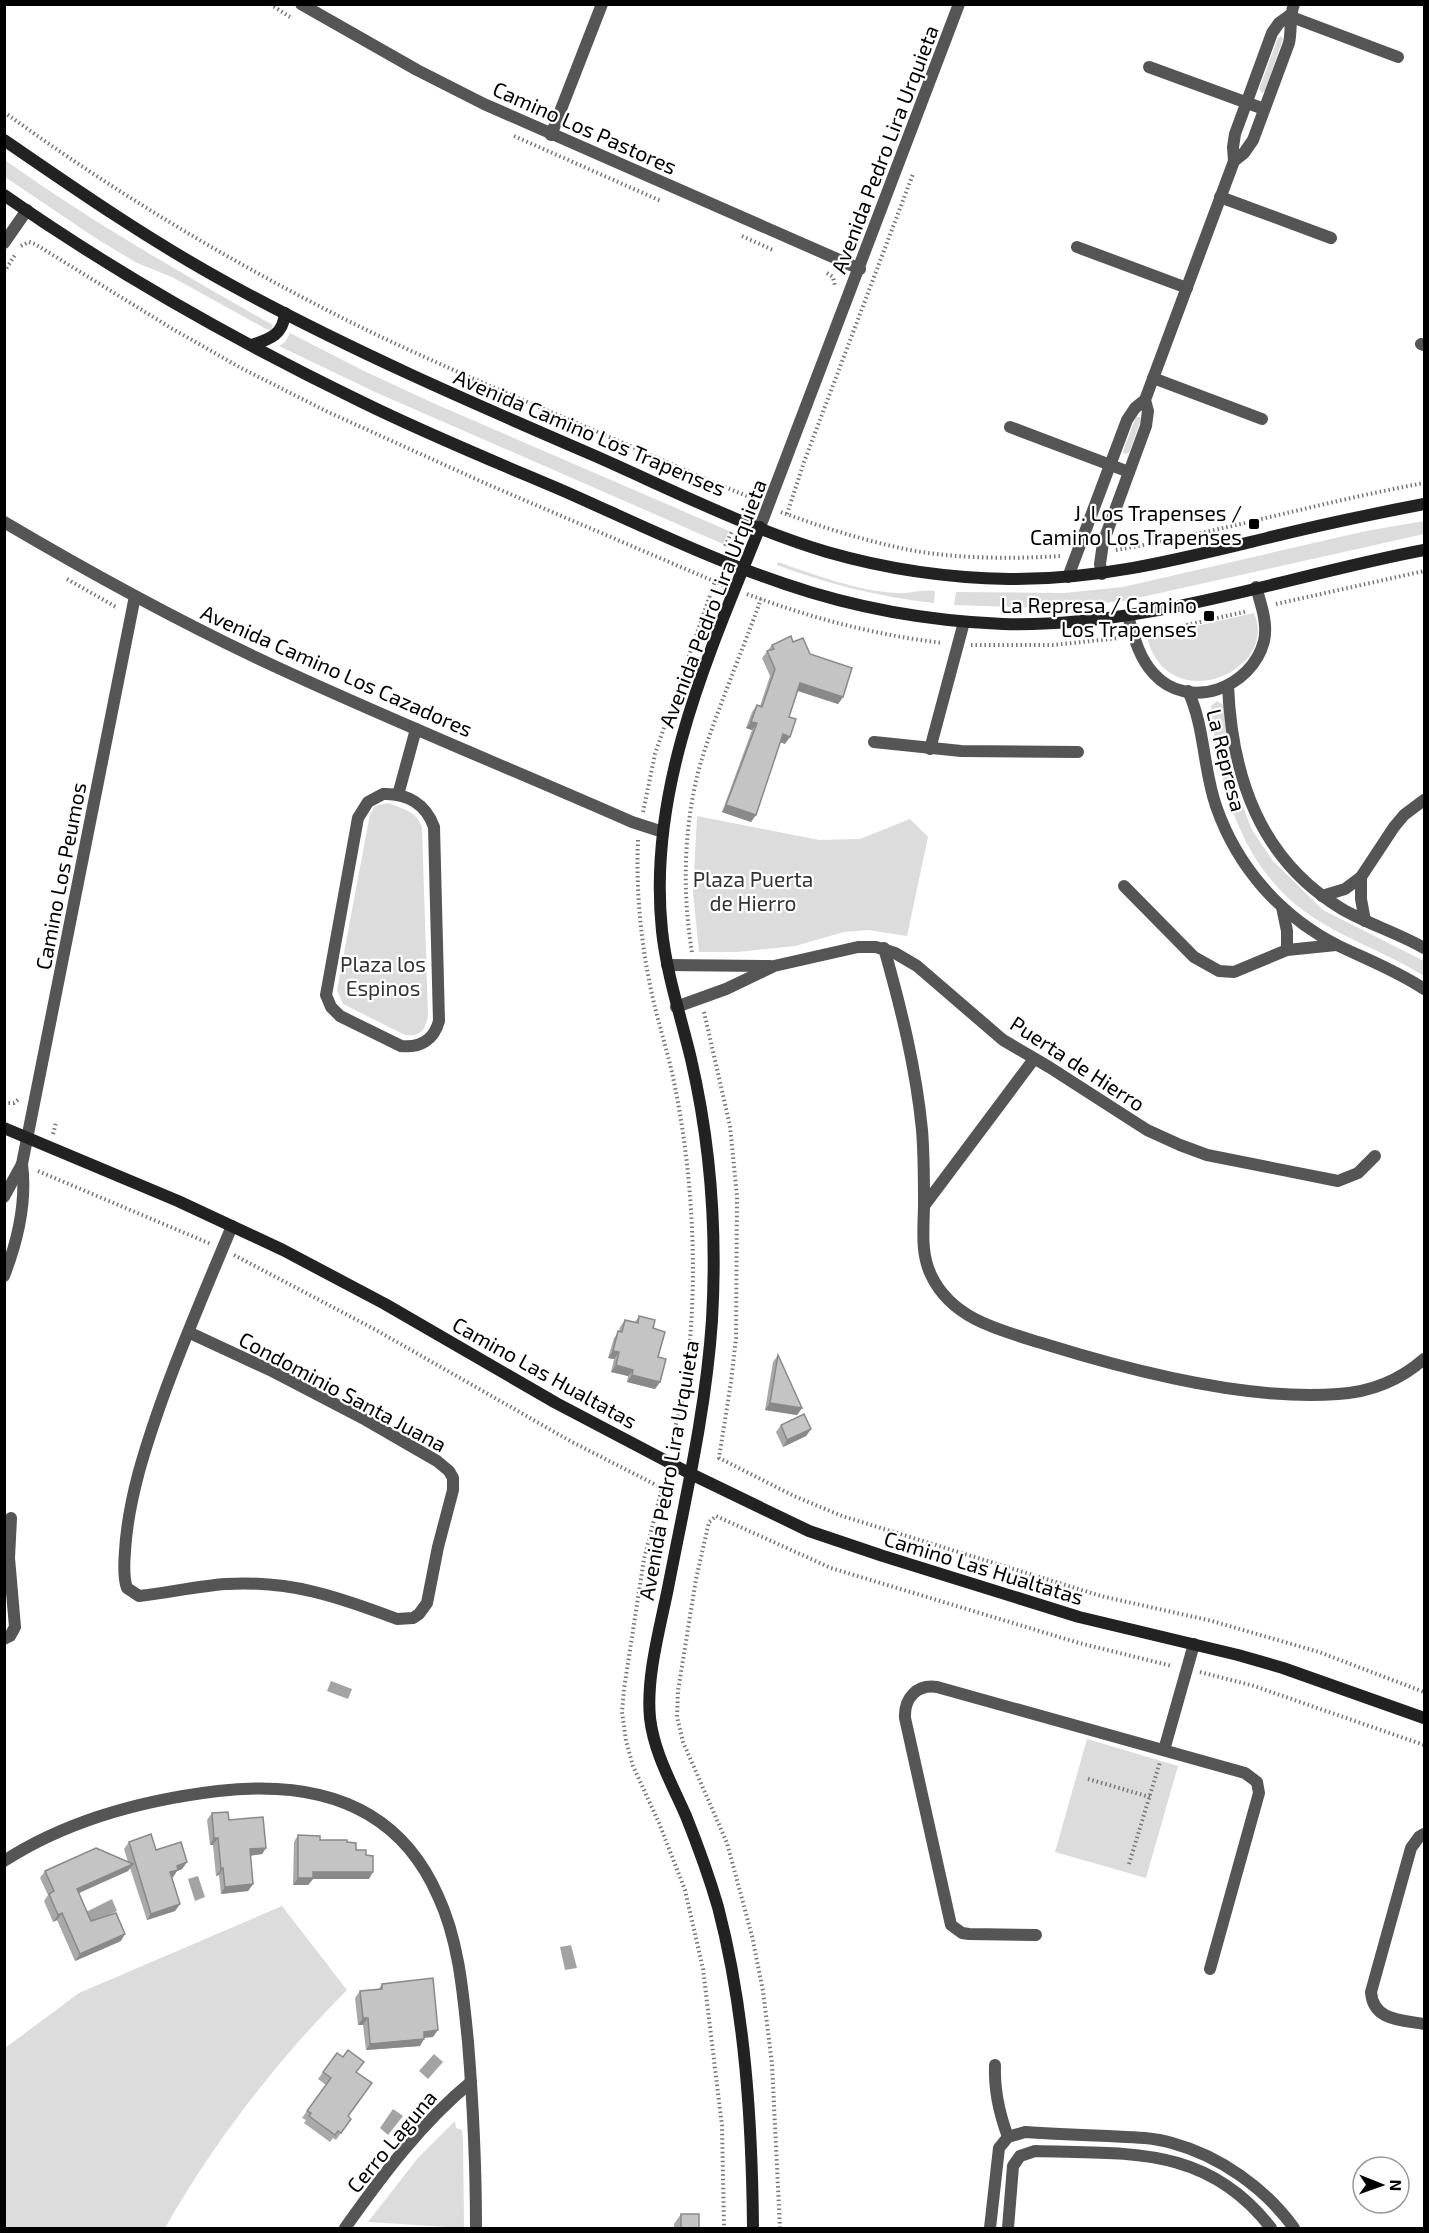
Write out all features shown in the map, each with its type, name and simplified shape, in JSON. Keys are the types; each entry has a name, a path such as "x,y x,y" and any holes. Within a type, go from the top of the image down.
{"main road":[{"name":"Avenida Camino Los Trapenses","path":"4,140 170,250 285,314 419,379 737,518 825,551 886,566 977,578 1068,577 1102,574 1162,563 1425,504"},
{"path":"4,195 142,285 299,371 403,422 743,569 822,596 862,606 901,614 964,622 1047,624 1128,616 1425,550"},
{"path":"252,345 278,334 285,322 285,314"},
{"name":"Avenida Pedro Lira Urquieta","path":"753,2229 745,2078 735,1992 726,1944 703,1860 655,1744 650,1715 653,1671 691,1474 708,1362 714,1236 701,1109 667,965 660,894 663,832 668,796 685,728 760,527"},
{"name":"Camino Las Hualtatas","path":"4,1128 232,1226 385,1304 556,1403 691,1474 799,1526 842,1543 1079,1617 1283,1668 1425,1718"}],"street":[{"path":"551,135 602,4"},
{"name":"Avenida Pedro Lira Urquieta","path":"760,527 959,4"},
{"name":"Camino Los Pastores","path":"304,5 417,70 551,135 860,269"},
{"path":"1292,10 1398,57"},
{"path":"1068,577 1131,414 1144,400 1153,378 1221,197 1234,161 1233,140 1272,33 1292,10"},
{"path":"1234,161 1249,147 1264,109 1289,43 1292,10"},
{"path":"1149,67 1264,109"},
{"path":"1221,197 1331,238"},
{"path":"4,243 27,210"},
{"path":"1077,247 1186,288"},
{"path":"1153,378 1262,419"},
{"path":"1102,574 1100,564 1103,543 1146,426 1148,411 1144,400"},
{"path":"1010,427 1129,472"},
{"name":"Avenida Camino Los Cazadores","path":"4,522 135,596 256,657 632,822 663,832"},
{"name":"La Represa","path":"1128,616 1139,652 1155,675 1173,687 1188,691 1213,692 1228,686 1248,671 1260,652 1264,642 1264,614 1256,587"},
{"name":"Camino Los Peumos","path":"4,1197 22,1164 28,1138 135,596"},
{"path":"930,749 964,622"},
{"name":"La Represa","path":"1228,686 1238,760 1256,816 1277,851 1301,879 1322,896 1365,921 1425,948"},
{"name":"La Represa","path":"1188,691 1196,712 1210,787 1223,825 1243,862 1257,881 1297,919 1337,945 1392,970 1425,989"},
{"path":"398,795 416,729"},
{"path":"874,742 979,752 1078,752"},
{"path":"383,794 398,795 422,806 431,819 435,835 439,1021 437,1029 427,1041 410,1047 393,1042 340,1016 331,1007 326,995 358,818 362,809 376,797 383,794"},
{"path":"1322,896 1345,889 1361,877 1394,827 1404,815 1425,800"},
{"path":"1361,877 1361,899 1365,921"},
{"path":"1124,886 1194,957 1214,969 1234,972 1287,950 1337,945"},
{"path":"1281,906 1286,925 1287,950"},
{"name":"Puerta de Hierro","path":"676,1007 726,989 774,966 858,947 884,948 917,966 1003,1040 1147,1130 1180,1146 1207,1155 1338,1181 1358,1173 1375,1156"},
{"path":"884,948 905,1029 919,1102 924,1172 923,1240 927,1264 935,1281 948,1299 974,1318 990,1326 1067,1351 1210,1384 1268,1392 1312,1395 1356,1392 1375,1388 1403,1375 1425,1359"},
{"name":"Puerta de Hierro","path":"667,965 774,966"},
{"path":"924,1206 1034,1059"},
{"name":"Camino Los Peumos","path":"4,1276 16,1240 24,1200 22,1164"},
{"name":"Condominio Santa Juana","path":"188,1332 270,1370 366,1420 437,1461 449,1471 453,1478 453,1490 438,1547 429,1596 424,1609 419,1614 413,1618 398,1619 327,1594 276,1586 227,1584 139,1596 130,1591 125,1583 125,1543 137,1481 154,1424 188,1332 232,1226"},
{"path":"4,1639 10,1636 15,1627 9,1558 11,1518"},
{"path":"1164,1750 1194,1644"},
{"path":"1036,1935 969,1934 962,1933 951,1925 905,1718 906,1705 912,1694 924,1687 937,1687 1245,1773 1254,1778 1259,1787 1258,1798 1210,1969"},
{"path":"4,1861 46,1837 102,1814 167,1798 238,1789 275,1787 310,1792 343,1802 376,1820 405,1845 419,1862 439,1896 451,1934 460,1975 471,2082 476,2229"},
{"path":"1425,1834 1414,1842 1411,1848 1371,1992 1374,2006 1385,2017 1425,2024"},
{"path":"995,2065 994,2080 998,2109 1008,2136"},
{"name":"Cerro Laguna","path":"345,2229 405,2148 442,2107 471,2082"},
{"path":"990,2229 999,2148 1008,2136 1025,2133 1140,2138 1171,2143 1206,2156 1240,2176 1274,2204 1294,2229"},
{"path":"1008,2229 1013,2166 1020,2156 1035,2151 1146,2155 1179,2162 1229,2188 1245,2200 1271,2229"}],"path":[{"path":"270,4 291,17"},
{"path":"4,112 117,188 209,245 304,298 377,335 747,496 753,496 760,489"},
{"path":"512,136 669,204"},
{"path":"787,514 804,462 915,168"},
{"path":"733,232 775,251"},
{"path":"826,272 833,277 836,285 834,294"},
{"path":"711,580 737,518"},
{"path":"59,574 116,607 113,618"},
{"path":"694,965 687,922 685,882 686,844 694,796 704,750 760,599 855,628 900,638 958,645"},
{"path":"4,1103 14,1103 19,1100 21,1088"},
{"path":"22,1164 222,1249 376,1329 572,1442 662,1488 642,1569 622,1712 631,1758 685,1890 701,1959 722,2126 724,2229"},
{"path":"719,1458 794,1496 842,1516 1101,1596 1212,1621 1320,1652 1425,1692"},
{"path":"780,2229 780,2191 772,2064 752,1936 727,1843 683,1742 677,1717 678,1691 696,1579 709,1522 716,1516 831,1568 1078,1643 1254,1686 1425,1745"},
{"path":"1129,1864 1164,1750"},
{"path":"1088,1779 1150,1797"}],"green space":[{"path":"1281,36 1283,39 1265,91 1262,93 1259,89 1278,38"},
{"path":"5,160 103,225 273,325 271,330 172,277 137,263 97,239 5,177"},
{"path":"290,333 433,403 729,531 723,544 375,392 279,346 285,342"},
{"path":"1136,417 1140,417 1141,420 1129,453 1124,454 1123,451"},
{"path":"1424,521 1424,534 1124,601 1042,608 954,605 956,592 1064,593 1123,587 1366,531"},
{"path":"778,562 837,582 883,592 935,591 934,603 834,584 777,565"},
{"path":"1254,613 1258,634 1251,653 1237,668 1218,678 1196,681 1176,676 1158,662 1147,637"},
{"path":"1217,701 1223,705 1236,788 1252,830 1273,861 1323,910 1424,961 1424,976 1318,921 1282,892 1263,869 1248,845 1226,792 1214,735 1211,706"},
{"name":"Plaza los Espinos","path":"388,803 413,814 422,827 428,1015 426,1025 415,1035 405,1035 343,1004 337,990 370,814 375,806"},
{"name":"Plaza Puerta de Hierro","path":"697,816 819,840 860,839 910,819 928,837 907,936 868,930 844,932 795,946 738,952 699,952 693,893"},
{"path":"1087,1739 1178,1766 1146,1878 1055,1852"},
{"path":"282,1906 347,1990 296,2045 248,2103 204,2164 165,2228 5,2228 5,2048 79,1993"},
{"path":"455,2121 456,2128 462,2130 463,2139 464,2228 368,2222 418,2158"}],"shaded area":[{"path":"331,1681 352,1689 348,1699 327,1691"},
{"path":"198,1876 205,1897 195,1901 188,1879"},
{"path":"112,1899 117,1911 91,1923 86,1912"},
{"path":"571,1945 577,1968 565,1970 560,1947"},
{"path":"434,2054 443,2062 428,2079 419,2071"},
{"path":"393,2109 403,2116 388,2135 380,2128"}],"building":[{"path":"791,636 793,642 803,638 810,654 852,668 843,697 800,683 789,717 796,719 790,737 783,734 756,815 726,805 757,723 751,722 757,705 762,707 775,669 767,651 774,649 772,645"},
{"path":"639,1316 655,1320 653,1328 665,1332 658,1357 666,1359 660,1382 632,1375 633,1370 616,1365 619,1352 613,1351 618,1331 622,1332 625,1320 638,1323"},
{"path":"778,1355 802,1408 770,1403"},
{"path":"804,1414 811,1429 787,1440 781,1425"},
{"path":"228,1812 229,1820 263,1817 266,1848 250,1849 253,1884 225,1887 218,1838 214,1838 212,1813"},
{"path":"151,1834 156,1850 181,1842 187,1862 177,1866 178,1870 170,1872 180,1904 151,1914 129,1842"},
{"path":"298,1835 320,1836 320,1840 347,1840 347,1842 356,1843 356,1850 366,1850 366,1855 373,1856 373,1872 313,1872 313,1878 298,1878"},
{"path":"96,1848 133,1864 77,1889 91,1921 116,1913 125,1934 80,1954 62,1913 58,1915 49,1894 54,1891 45,1871"},
{"path":"433,1978 438,2030 424,2032 424,2039 370,2044 368,2018 363,2018 360,1991 382,1989 382,1984"},
{"path":"348,2050 364,2062 356,2072 372,2083 348,2116 351,2119 341,2133 338,2131 335,2135 309,2116 311,2113 307,2111 331,2078 323,2072 337,2053 343,2057"},
{"path":"681,2214 699,2214 699,2229 681,2229"}],"place":[{"name":"J. Los Trapenses / Camino Los Trapenses","path":"1254,524"},
{"name":"La Represa / Camino Los Trapenses","path":"1209,616"}]}
